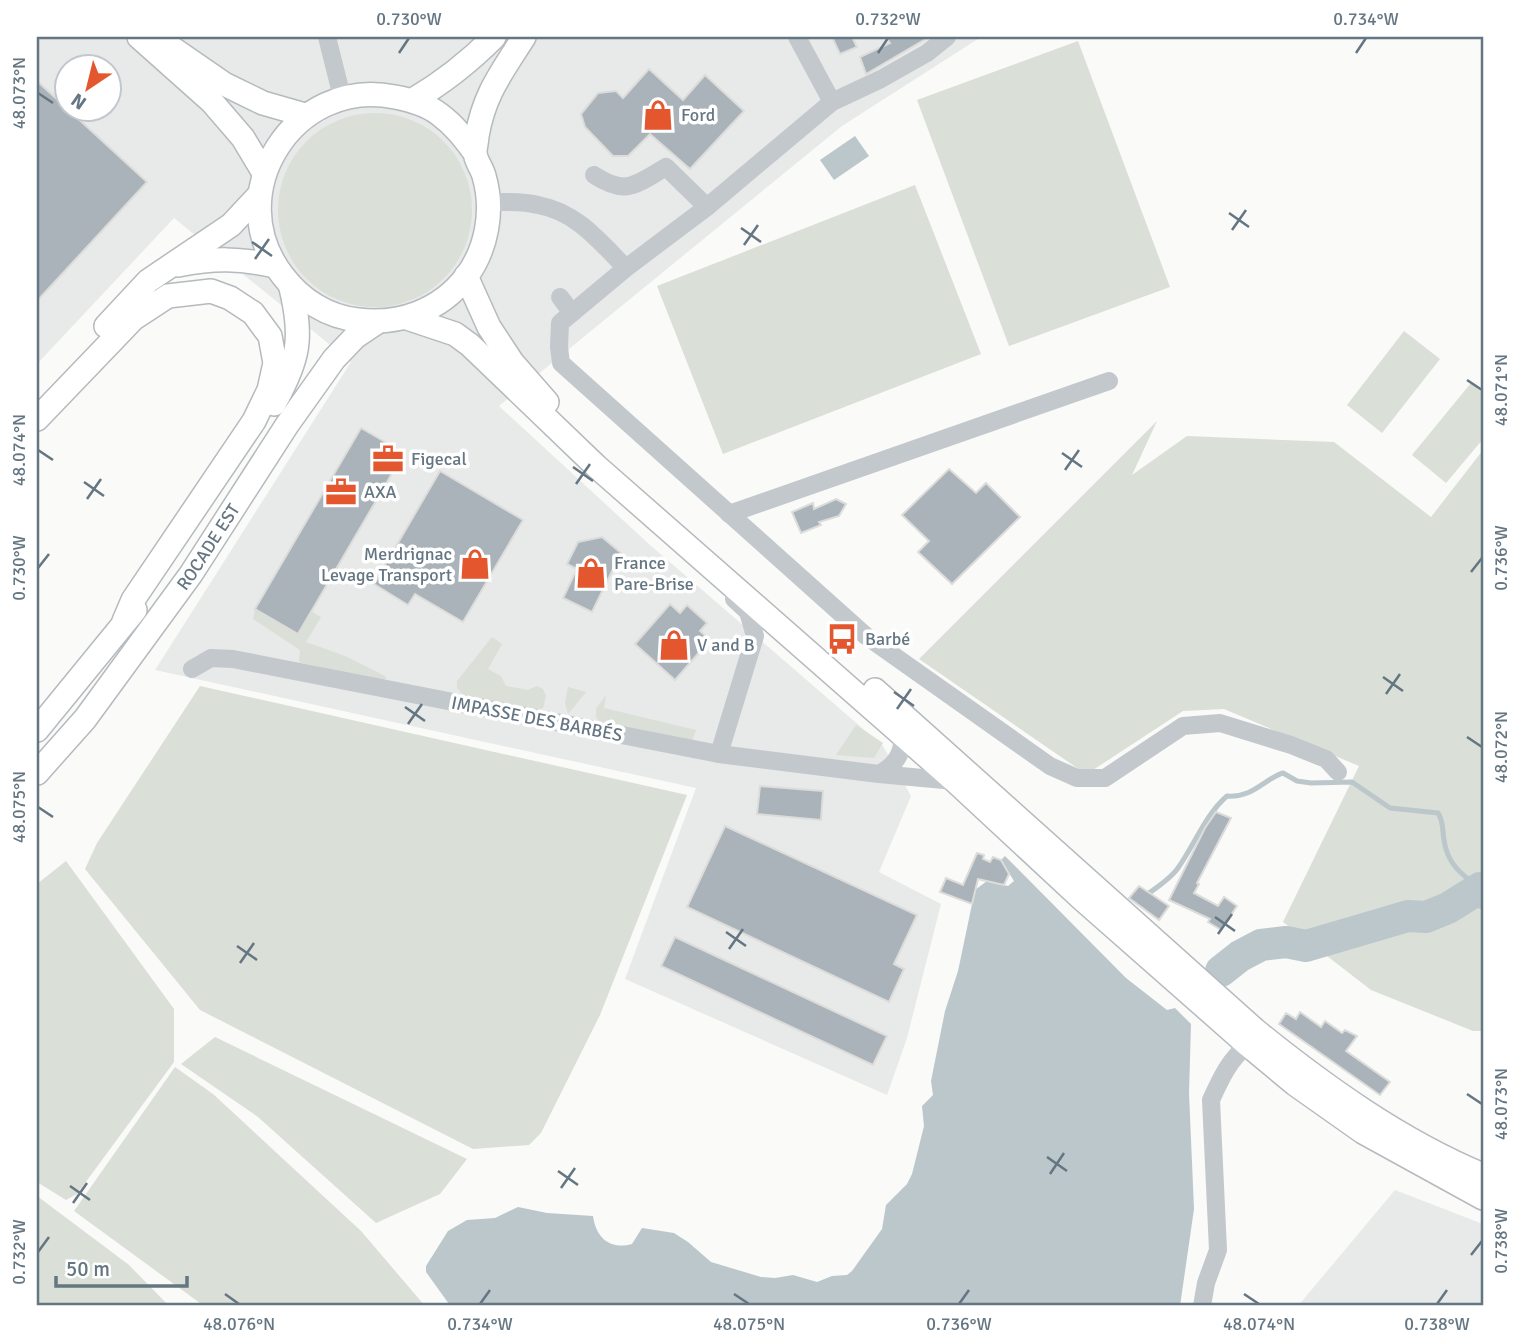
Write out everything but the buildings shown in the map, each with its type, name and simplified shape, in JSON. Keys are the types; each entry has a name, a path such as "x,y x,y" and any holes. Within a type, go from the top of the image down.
{"main road":[{"path":"37,401 148,281 231,225 262,184 280,141 305,116 342,97 378,93 413,100 438,113 458,131 475,153 484,176 489,202 487,228 479,254 466,276 449,295 430,308 407,318 376,323 345,319 316,307 291,288 275,266 262,232 262,184 243,138 212,102 139,37"},
{"path":"155,37 224,84 263,103 305,116"},
{"path":"413,100 444,82 475,57 494,37"},
{"path":"475,153 481,111 499,75 524,37"},
{"path":"171,266 211,259 243,259 275,266"},
{"path":"466,276 489,327 512,362 546,400 897,709 1255,1030 1284,1054 1378,1119 1458,1165 1483,1175"},
{"name":"ROCADE EST","path":"37,730 140,604 268,415 291,373 297,349 298,319 291,288"},
{"path":"37,419 133,318 168,296 211,291 230,298 253,313 270,336 275,363 269,390 254,421 133,600 124,621"},
{"path":"407,318 455,334 470,345 536,410 628,493 904,736 1081,898 1295,1084 1363,1132 1483,1198"},
{"name":"ROCADE EST","path":"37,773 85,719 191,574 287,425 334,359 355,337 376,323"}],"street":[{"path":"327,37 342,97"},
{"path":"797,37 832,102"},
{"path":"947,37 881,79 832,102 707,207 626,268 560,323 561,363 866,636 1050,766 1077,778 1105,778 1183,726 1220,723 1326,759 1338,772"},
{"path":"594,175 612,187 635,185 666,167 707,207"},
{"path":"489,202 537,204 557,210 579,222 626,268"},
{"path":"560,297 572,313"},
{"path":"729,513 1109,381"},
{"path":"628,493 748,612 755,629 719,754"},
{"name":"IMPASSE DES BARBÉS","path":"192,669 211,658 233,659 719,754 954,781"},
{"path":"879,774 889,769 898,759 904,736 897,709"},
{"path":"1202,1306 1206,1283 1218,1251 1211,1100 1235,1057 1248,1045"}],"shaded area":[{"path":"37,37 981,37 842,126 499,406 650,545 883,746 911,796 879,872 941,904 907,1038 887,1095 625,979 696,788 155,670 351,362 174,218 37,364"},
{"path":"1078,41 1170,287 1009,346 917,100"},
{"path":"375,113 394,114 412,120 444,141 465,173 471,191 471,229 465,247 444,279 412,300 394,306 375,307 356,306 338,300 306,279 285,247 279,229 278,210 279,191 285,173 306,141 338,120 356,114"},
{"path":"855,136 869,156 834,180 820,160"},
{"path":"915,185 981,354 723,454 657,286"},
{"path":"1404,331 1440,359 1382,433 1347,405"},
{"path":"1471,383 1483,393 1483,439 1446,483 1412,455"},
{"path":"1157,421 1132,475 1187,436 1334,442 1431,517 1483,450 1483,1031 1473,1031 1371,990 1283,922 1359,766 1224,709 1183,711 1093,770 1080,770 919,659"},
{"path":"255,609 298,633 311,611 321,617 306,642 345,656 385,676 386,679 381,682 299,662 300,650 253,619"},
{"path":"492,637 502,644 488,669 501,676 506,686 528,690 537,686 543,689 546,696 543,708 539,710 463,695 457,688 457,681"},
{"path":"200,686 687,795 600,1015 541,1133 529,1145 473,1149 200,1010 85,869 97,843"},
{"path":"568,687 586,692 568,714 565,703"},
{"path":"606,695 604,708 696,730 692,741 601,724 596,717 596,709"},
{"path":"856,725 883,743 874,758 836,755"},
{"path":"1005,856 1126,978 1167,1010 1175,1008 1191,1024 1189,1093 1194,1209 1180,1306 449,1304 426,1272 426,1266 448,1231 467,1220 495,1218 518,1207 547,1213 593,1216 601,1236 617,1245 632,1244 642,1228 674,1233 711,1262 761,1277 793,1275 817,1282 832,1276 847,1275 852,1271 882,1229 886,1205 907,1184 912,1174 924,1126 922,1106 933,1095 931,1081 945,1011 958,971 975,890 987,881 1008,886 1014,881 1001,860"},
{"path":"66,861 174,1009 174,1062 77,1194 66,1200 37,1182 37,884"},
{"path":"215,1037 467,1159 440,1194 376,1223 258,1117 181,1064"},
{"path":"175,1067 213,1094 361,1231 425,1306 204,1306 74,1211"},
{"path":"1395,1190 1483,1224 1483,1306 1298,1306"},
{"path":"37,1196 129,1265 169,1306 37,1306"}],"waterway":[{"path":"1149,893 1175,872 1206,821 1227,796 1244,794 1283,773 1297,781 1311,783 1352,782 1390,808 1438,813 1448,856 1461,873 1480,888"},
{"path":"1221,971 1240,956 1261,945 1286,942 1306,946 1408,916 1426,917 1448,908 1480,888 1483,893"}],"place":[{"name":"Ford","path":"658,115"},
{"name":"Figecal","path":"388,459"},
{"name":"AXA","path":"341,492"},
{"name":"Merdrignac Levage Transport","path":"475,564"},
{"name":"France Pare-Brise","path":"591,573"},
{"name":"Barbé","path":"842,639"},
{"name":"V and B","path":"674,645"}]}
